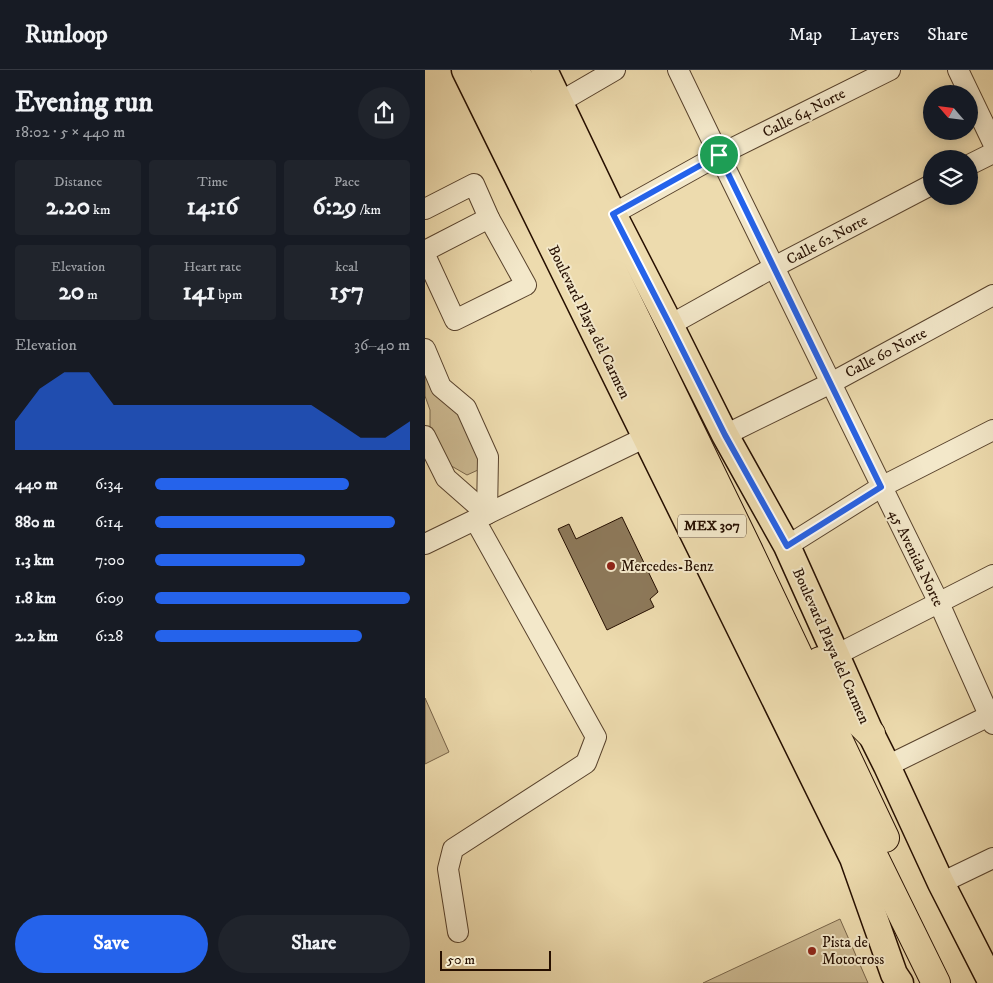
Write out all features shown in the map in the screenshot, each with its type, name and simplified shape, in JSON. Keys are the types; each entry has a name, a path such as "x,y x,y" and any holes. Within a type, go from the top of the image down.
{"highway":[{"name":"MEX 307","path":"487,70 936,983"},
{"name":"MEX 307","path":"515,70 751,556 955,983"},
{"path":"626,299 659,348 777,552 811,644 848,711 871,734"},
{"path":"615,330 631,382 668,459 765,678"}],"main road":[{"name":"Boulevard Playa del Carmen","path":"465,70 853,858 897,980"},
{"name":"Boulevard Playa del Carmen","path":"544,70 613,214 725,435 777,552 837,655 871,734 941,883 992,983"}],"street":[{"path":"559,102 615,70"},
{"name":"45 Avenida Norte","path":"678,70 939,604 992,718"},
{"name":"Calle 64 Norte","path":"613,214 719,155 890,70"},
{"path":"958,70 993,143"},
{"path":"978,161 993,153"},
{"path":"425,210 475,184 489,218 526,284 455,320 425,255"},
{"name":"Calle 62 Norte","path":"670,325 923,189"},
{"path":"425,251 489,218"},
{"name":"Calle 60 Norte","path":"725,435 831,383 993,295"},
{"path":"425,349 441,386 466,408 488,457 481,517"},
{"path":"777,552 881,487 993,430"},
{"path":"425,436 446,478 481,517 596,737 587,763 453,849 448,869 458,932"},
{"path":"425,544 646,438"},
{"path":"837,655 993,575"},
{"path":"887,766 992,718"},
{"path":"941,883 993,858"}],"shaded area":[{"path":"425,369 462,411 480,449 478,470 467,475 448,464 430,427 430,410 425,396"},
{"path":"425,698 449,752 425,764"},
{"name":"Pista de Motocross","path":"840,919 868,983 703,983"}],"building":[{"name":"Mercedes-Benz","path":"622,517 658,592 650,599 654,607 607,630 558,529 569,524 576,539"}],"place":[{"name":"Mercedes-Benz","path":"611,566"},
{"name":"Pista de Motocross","path":"812,951"}],"route":[{"path":"719,155 881,487 787,546 725,435 613,214 719,155"}]}
